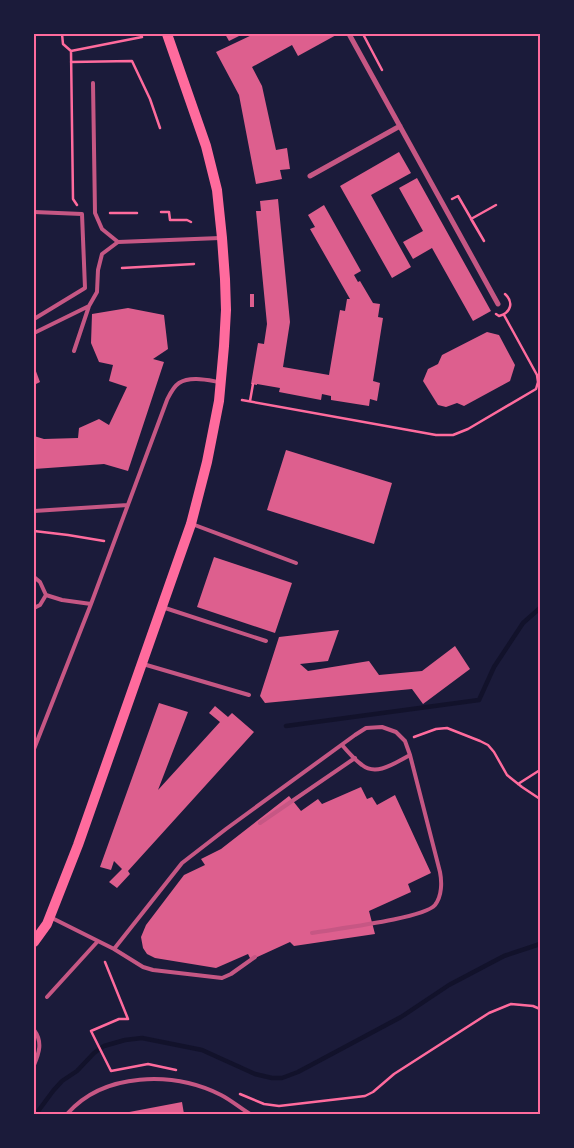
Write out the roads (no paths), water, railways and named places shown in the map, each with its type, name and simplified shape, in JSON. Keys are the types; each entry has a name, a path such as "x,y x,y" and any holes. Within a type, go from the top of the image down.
{"main road":[{"path":"34,942 47,924 78,845 192,524 214,435 222,382 226,310 217,190 206,146 168,34"}],"street":[{"path":"349,34 498,304"},
{"path":"310,176 400,126"}],"lane":[{"path":"92,83 95,213 102,229 118,242"},
{"path":"34,212 82,214 84,288 34,319"},
{"path":"74,351 88,306 97,292 98,270 102,254 118,242 222,238"},
{"path":"34,333 88,306"},
{"path":"34,750 172,390 180,383 192,380 222,382"},
{"path":"34,511 128,504"},
{"path":"192,524 296,563"},
{"path":"34,576 40,582 46,595 62,600 91,604"},
{"path":"34,608 40,605 46,595"},
{"path":"162,607 266,641"},
{"path":"142,664 249,695"},
{"path":"114,949 182,863 366,728 382,727 396,732 405,741 410,755 440,872 442,882 439,898 434,906 423,912 393,920 312,932"},
{"path":"342,746 363,767 374,770 385,768 410,755"},
{"path":"260,823 355,758"},
{"path":"50,917 114,949 143,967 153,970 222,978 255,957"},
{"path":"46,997 98,941"},
{"path":"34,1030 38,1035 40,1045 39,1054 34,1065"},
{"path":"67,1114 78,1102 87,1096 123,1082 153,1078 186,1082 203,1088 222,1096 250,1114"}],"waterway":[{"path":"286,726 479,700 494,667 523,623 540,608"},
{"path":"36,1114 62,1081 77,1071 94,1053 104,1046 125,1040 142,1038 202,1050 255,1074 282,1078 298,1072 401,1017 449,985 504,956 540,944"}]}
